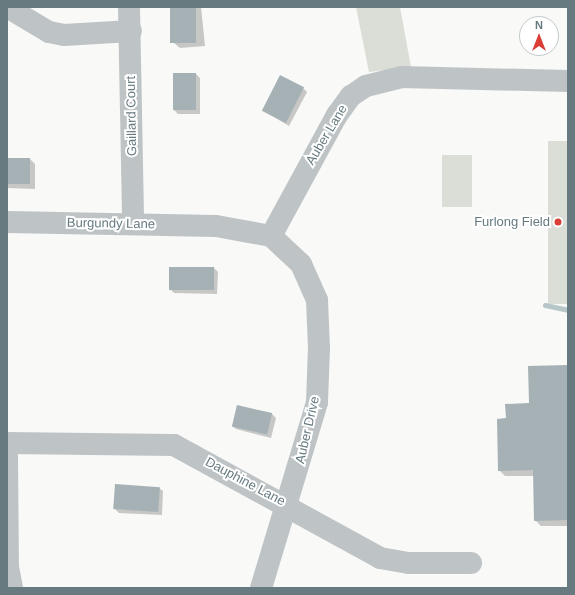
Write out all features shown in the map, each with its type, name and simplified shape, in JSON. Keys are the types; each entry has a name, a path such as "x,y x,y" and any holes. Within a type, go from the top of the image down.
{"street":[{"path":"7,7 49,32 64,35 131,32"},
{"name":"Gaillard Court","path":"129,7 131,32 133,224"},
{"name":"Auber Lane","path":"270,236 337,114 351,96 366,86 401,78 568,81"},
{"name":"Burgundy Lane","path":"7,222 216,226 270,236"},
{"name":"Auber Drive","path":"261,588 277,532 289,506 317,402 317,300 301,264 270,236"},
{"name":"Dauphine Lane","path":"7,443 174,445 289,506 380,558 409,562 471,562"},
{"path":"7,456 8,567 12,588"}],"shaded area":[{"path":"356,7 400,7 411,67 369,72"},
{"name":"Furlong Field","path":"548,141 568,141 568,304 548,304"},
{"path":"442,155 472,155 472,207 442,207"}],"building":[{"path":"170,7 196,7 196,43 170,43"},
{"path":"173,73 196,73 196,110 173,110"},
{"path":"280,75 304,87 286,123 262,111"},
{"path":"7,158 30,158 30,184 7,184"},
{"path":"169,267 214,267 214,290 169,290"},
{"path":"568,365 568,520 534,521 533,470 498,471 497,419 506,418 505,404 529,403 528,366"},
{"path":"237,405 272,413 267,435 232,426"},
{"path":"115,484 160,487 158,512 113,509"}],"waterway":[{"path":"545,305 568,310"}],"place":[{"name":"Furlong Field","path":"558,222"}]}
